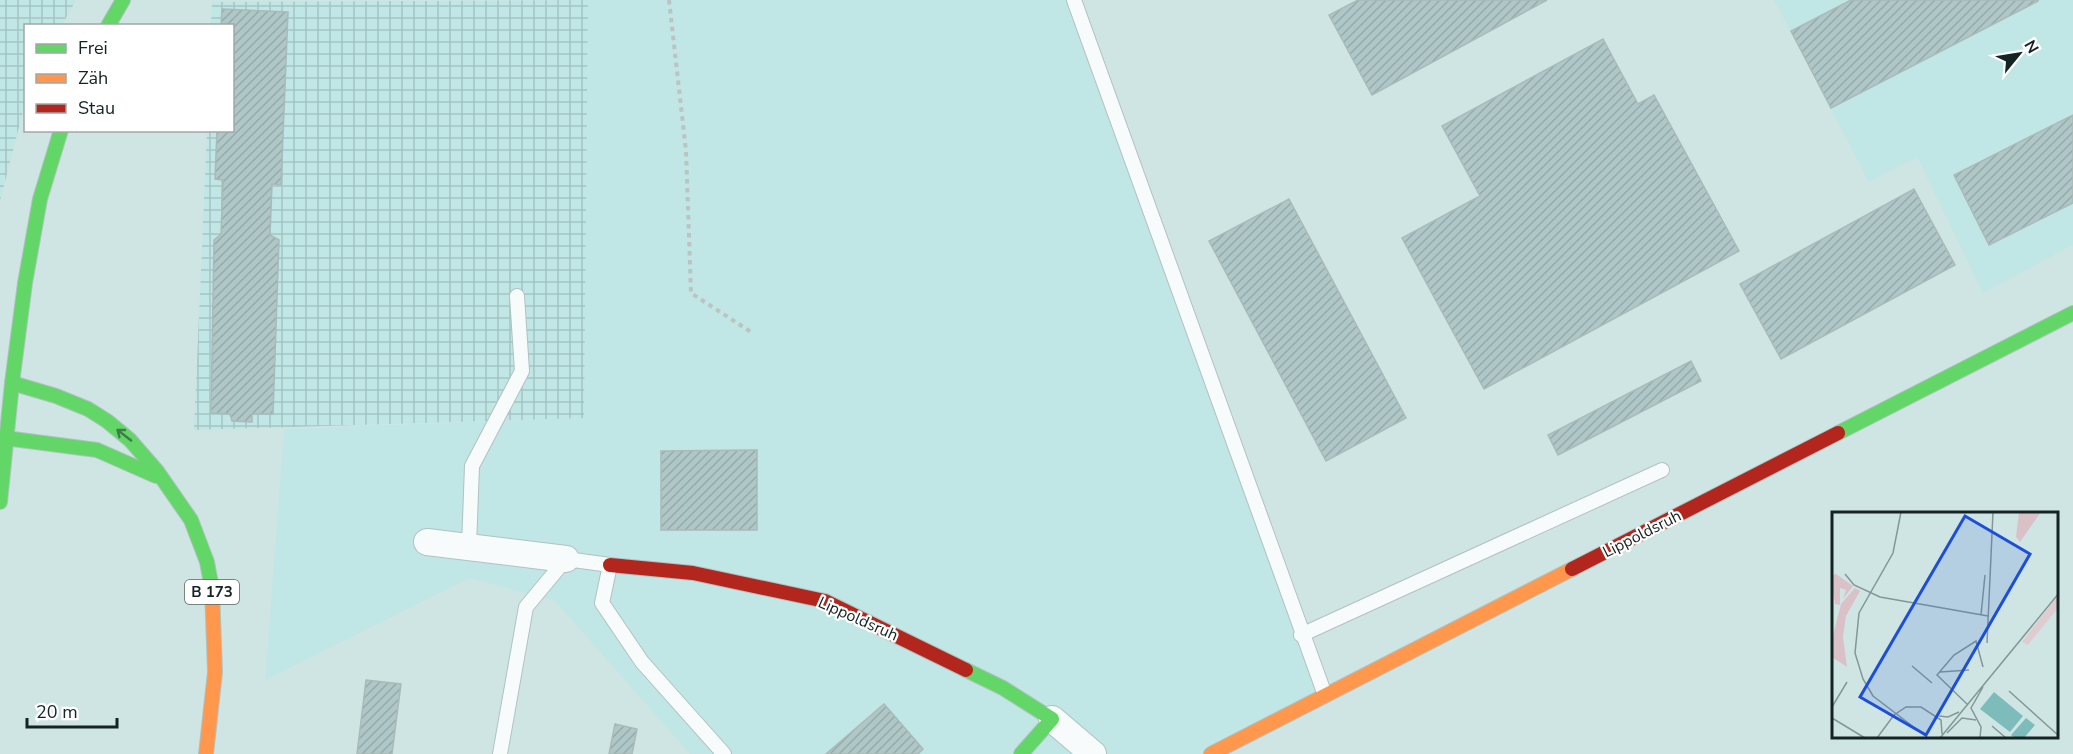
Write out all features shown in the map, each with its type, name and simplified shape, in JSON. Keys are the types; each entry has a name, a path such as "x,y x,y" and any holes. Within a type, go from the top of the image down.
{"street":[{"path":"109,24 123,0"},
{"path":"0,502 6,382 40,200 61,132"},
{"name":"Lippoldsruh","path":"1211,754 2073,313"},
{"name":"B 173","path":"6,382 65,398 99,415 134,442 163,479 199,534 211,576 215,620 212,718"},
{"path":"5,438 97,450 163,479"},
{"name":"Lippoldsruh","path":"427,542 566,560"},
{"name":"Lippoldsruh","path":"610,565 693,573 825,601 1003,688 1052,719 1093,754"},
{"path":"206,754 212,718"},
{"path":"212,718 218,754"},
{"path":"1021,754 1052,719"}],"lane":[{"path":"1074,0 1301,635 1325,696"},
{"path":"469,547 472,466 522,372 517,296"},
{"path":"1301,635 1662,470"},
{"path":"500,754 526,607 566,560"},
{"name":"Lippoldsruh","path":"566,560 610,565"},
{"path":"610,565 602,603 642,662 724,754"}],"path":[{"path":"669,0 686,151 691,293 751,332"}],"shaded area":[{"path":"0,0 76,0 63,24 24,24 24,108 0,201"},
{"path":"588,0 1075,0 1325,696 1213,754 690,754 555,601 470,578 265,680 284,429 584,418"},
{"path":"588,0 584,418 194,430 207,132 234,132 234,24 211,24 212,2"},
{"path":"1774,0 2073,0 2073,245 1983,293 1917,157 1869,182"}],"building":[{"path":"1358,0 1547,0 1372,95 1329,15"},
{"path":"1851,0 2038,1 1831,108 1791,31"},
{"path":"222,9 288,12 281,185 272,184 270,235 279,240 273,414 252,414 252,422 232,421 230,414 211,413 214,240 221,234 223,180 215,179 217,132 234,132 234,24 221,24"},
{"path":"1603,39 1638,104 1654,95 1739,251 1484,389 1402,238 1480,196 1442,126"},
{"path":"2073,115 2073,203 1989,245 1954,175"},
{"path":"1914,189 1955,265 1781,359 1740,284"},
{"path":"1289,199 1406,418 1326,461 1209,241"},
{"path":"1691,361 1701,381 1558,455 1548,435"},
{"path":"757,450 757,530 661,530 661,451"},
{"path":"366,680 401,684 392,754 357,754"},
{"path":"884,704 923,749 918,754 826,754"},
{"path":"615,724 637,729 632,754 609,754"}],"traffic: fast":[{"path":"109,24 123,0"},
{"path":"12,383 25,283 40,199 60,132"},
{"path":"1838,433 2073,313"},
{"path":"0,502 12,383 56,396 88,409 130,440 157,471 191,520 207,562 212,589"},
{"path":"5,438 97,450 156,476"},
{"path":"966,670 1003,688 1052,719 1021,754"}],"traffic: slow":[{"path":"1211,754 1572,569"},
{"path":"206,754 215,672 212,589"}],"traffic: jam":[{"path":"1572,569 1838,433"},
{"path":"610,565 693,573 825,601 966,670"}]}
